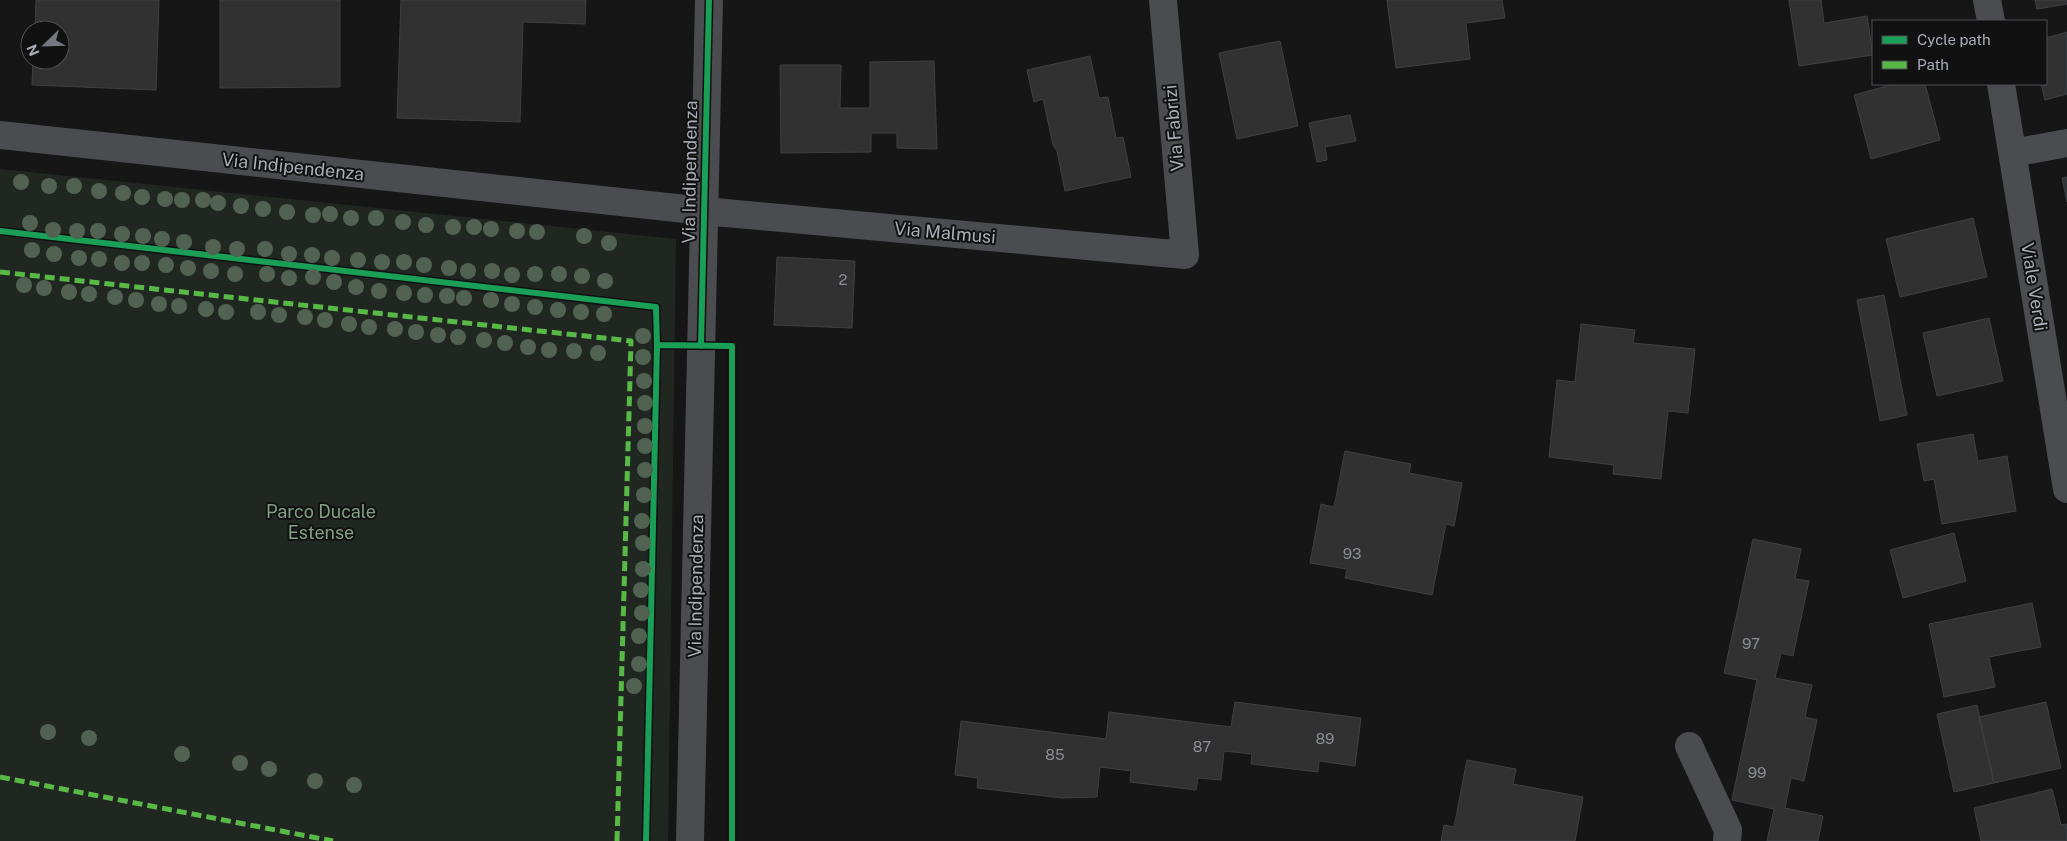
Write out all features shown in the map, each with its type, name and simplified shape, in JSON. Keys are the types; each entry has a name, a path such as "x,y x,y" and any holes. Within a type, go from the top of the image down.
{"street":[{"name":"Via Indipendenza","path":"690,841 709,0"},
{"name":"Via Fabrizi","path":"1163,0 1184,255"},
{"path":"1987,0 1991,20"},
{"name":"Viale Verdi","path":"2001,85 2067,490"},
{"name":"Via Indipendenza","path":"0,136 704,211"},
{"path":"2013,153 2067,143"},
{"name":"Via Malmusi","path":"704,211 1184,255"},
{"path":"1689,746 1728,830 1727,841"}],"green space":[{"name":"Parco Ducale Estense","path":"0,169 676,239 668,841 0,841"}],"building":[{"path":"36,0 159,0 156,90 32,85 33,70 70,70 70,20 35,20"},
{"path":"220,0 340,0 340,87 220,88"},
{"path":"401,0 586,0 585,24 523,22 520,122 397,118"},
{"path":"1387,0 1502,0 1505,18 1466,23 1470,59 1396,68"},
{"path":"1789,0 1821,0 1824,23 1867,16 1872,55 1799,66"},
{"path":"2035,0 2067,0 2067,4 2037,9"},
{"path":"2067,32 2067,94 2045,100 2041,85 2047,85 2047,38"},
{"path":"1280,41 1298,126 1237,139 1219,53"},
{"path":"1090,56 1099,98 1108,97 1116,138 1123,137 1131,177 1065,191 1057,151 1053,145 1043,99 1034,102 1027,70"},
{"path":"934,61 937,149 897,148 897,133 871,133 871,152 781,153 780,65 841,65 840,108 870,108 870,62"},
{"path":"1890,85 1925,85 1940,140 1871,159 1854,95"},
{"path":"1350,115 1356,141 1325,147 1327,160 1317,162 1309,123"},
{"path":"2067,177 2067,202 2062,178"},
{"path":"1973,218 1987,277 1900,297 1886,239"},
{"path":"777,257 855,261 852,328 774,325"},
{"path":"1884,295 1907,415 1880,421 1857,300"},
{"path":"1989,318 2003,381 1937,396 1923,333"},
{"path":"1581,324 1635,330 1633,343 1695,349 1688,413 1668,411 1661,479 1613,474 1614,465 1549,457 1557,380 1575,382"},
{"path":"1973,434 1978,461 2007,456 2016,511 1942,524 1934,479 1924,481 1917,444"},
{"path":"1345,451 1411,464 1409,473 1462,483 1454,526 1446,524 1432,595 1345,578 1347,569 1310,563 1321,504 1334,507"},
{"path":"1954,533 1966,581 1903,598 1890,550"},
{"path":"1753,539 1801,549 1795,579 1809,581 1793,656 1781,653 1775,678 1812,685 1805,717 1817,720 1804,781 1791,778 1785,808 1823,816 1818,841 1767,841 1774,809 1732,800 1757,680 1724,673"},
{"path":"2032,603 2041,647 1989,657 1995,687 1944,697 1929,624"},
{"path":"1235,702 1361,718 1355,766 1319,761 1318,772 1251,764 1252,754 1224,751 1221,780 1198,778 1196,790 1130,782 1131,771 1100,767 1097,797 1062,798 977,788 978,778 955,775 961,721 1106,739 1109,712 1231,727"},
{"path":"2046,702 2061,768 1994,783 1979,717"},
{"path":"1977,705 1994,783 1954,792 1937,714"},
{"path":"1467,760 1516,769 1513,784 1583,797 1575,841 1441,841 1444,825 1454,827"},
{"path":"2052,789 2061,825 2067,824 2067,841 1981,841 1974,808"}],"marked path":[{"path":"0,272 631,341 617,841"},
{"path":"0,777 333,841"}],"cycle path":[{"path":"701,346 709,0"},
{"path":"0,231 656,307 657,345 646,841"},
{"path":"657,345 732,346 732,841"}]}
